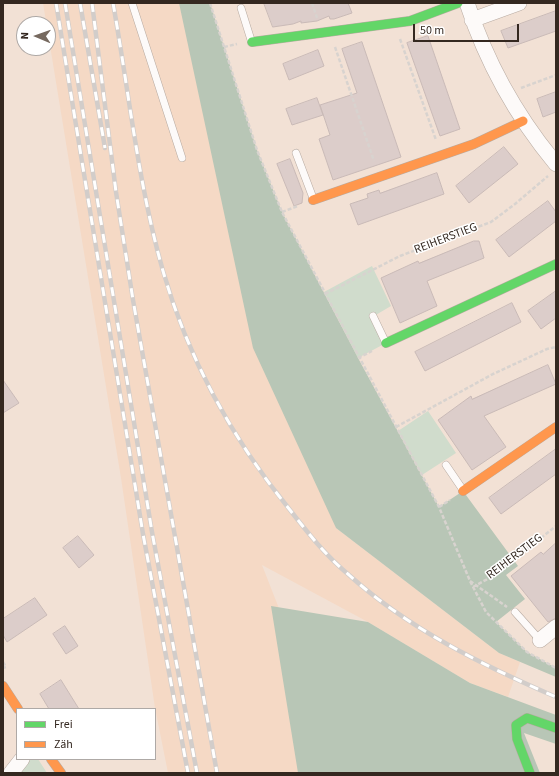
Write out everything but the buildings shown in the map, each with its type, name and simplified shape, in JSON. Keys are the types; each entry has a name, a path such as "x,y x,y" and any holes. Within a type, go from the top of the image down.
{"street":[{"path":"252,42 410,22 458,3"},
{"path":"466,3 472,20 491,61 523,121 554,164"},
{"path":"472,20 520,3"},
{"path":"313,200 474,144 523,121"},
{"path":"386,343 556,264"},
{"path":"463,491 556,427"},
{"path":"540,640 556,627"},
{"path":"3,686 17,708"},
{"path":"530,773 517,739 516,725 527,718 556,728"},
{"path":"11,773 21,760"},
{"path":"52,760 60,773"}],"lane":[{"path":"132,3 182,158"},
{"path":"241,8 252,42"},
{"path":"296,153 313,200"},
{"path":"373,316 386,343"},
{"path":"446,465 463,491"},
{"path":"515,612 540,640"}],"path":[{"path":"210,3 257,150 282,212 439,507 470,581 475,586 515,612"},
{"path":"394,24 442,155"},
{"path":"329,32 379,177"},
{"path":"508,93 556,75"},
{"name":"REIHERSTIEG","path":"325,294 400,256 491,222 515,204 554,164"},
{"path":"396,427 493,374 547,349 556,348"},
{"name":"REIHERSTIEG","path":"475,586 494,576 556,526"},
{"path":"475,586 486,612 527,652 556,668"},
{"path":"3,662 6,667 3,669"}],"shaded area":[{"path":"43,3 193,3 336,528 499,653 520,662 508,697 470,683 368,622 262,565 332,744 339,773 168,773 155,708 121,478 52,56 56,56 56,16 45,16"}],"green space":[{"path":"179,3 210,3 257,150 282,212 358,358 439,507 463,491 518,566 506,575 525,599 496,622 527,652 556,668 556,677 499,653 336,528 253,348"},
{"path":"372,266 391,306 374,316 386,343 358,358 324,292"},
{"path":"428,411 456,453 422,475 398,431"},
{"path":"271,606 368,622 470,683 556,715 556,744 524,733 540,773 298,773"},
{"path":"21,760 39,760 47,773 11,773"}],"railway":[{"path":"56,3 143,534 188,773"},
{"path":"65,3 152,532 197,773"},
{"path":"80,3 105,148"},
{"path":"92,3 116,192 133,300 217,773"},
{"path":"113,3 140,171 154,238 163,271 185,335 214,397 231,427 269,483 318,544 341,568 372,594 421,629 447,644 474,659 556,697"}],"traffic: fast":[{"path":"252,42 410,21 458,3"},
{"path":"386,343 556,264"},
{"path":"530,773 517,739 516,725 527,718 556,728"}],"traffic: slow":[{"path":"313,200 474,144 523,121"},
{"path":"463,491 556,427"},
{"path":"3,686 17,708"},
{"path":"52,760 61,773"}]}
